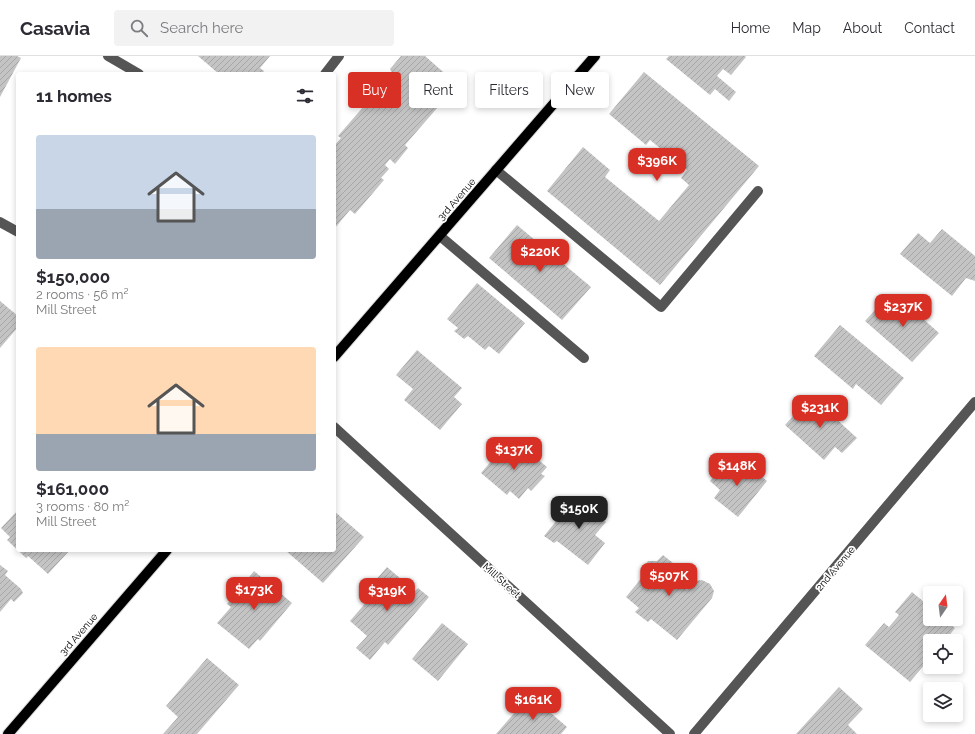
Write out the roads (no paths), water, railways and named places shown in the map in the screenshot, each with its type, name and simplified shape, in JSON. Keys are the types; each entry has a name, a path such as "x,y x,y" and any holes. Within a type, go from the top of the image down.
{"main road":[{"name":"3rd Avenue","path":"336,355 595,56"},
{"name":"3rd Avenue","path":"8,734 165,552"}],"street":[{"path":"108,56 136,72"},
{"path":"326,72 339,56"},
{"path":"496,170 662,306 758,191"},
{"path":"0,222 16,231"},
{"path":"440,236 584,358"},
{"name":"2nd Avenue","path":"694,734 975,402"},
{"name":"Mill Street","path":"336,429 670,734"}]}
